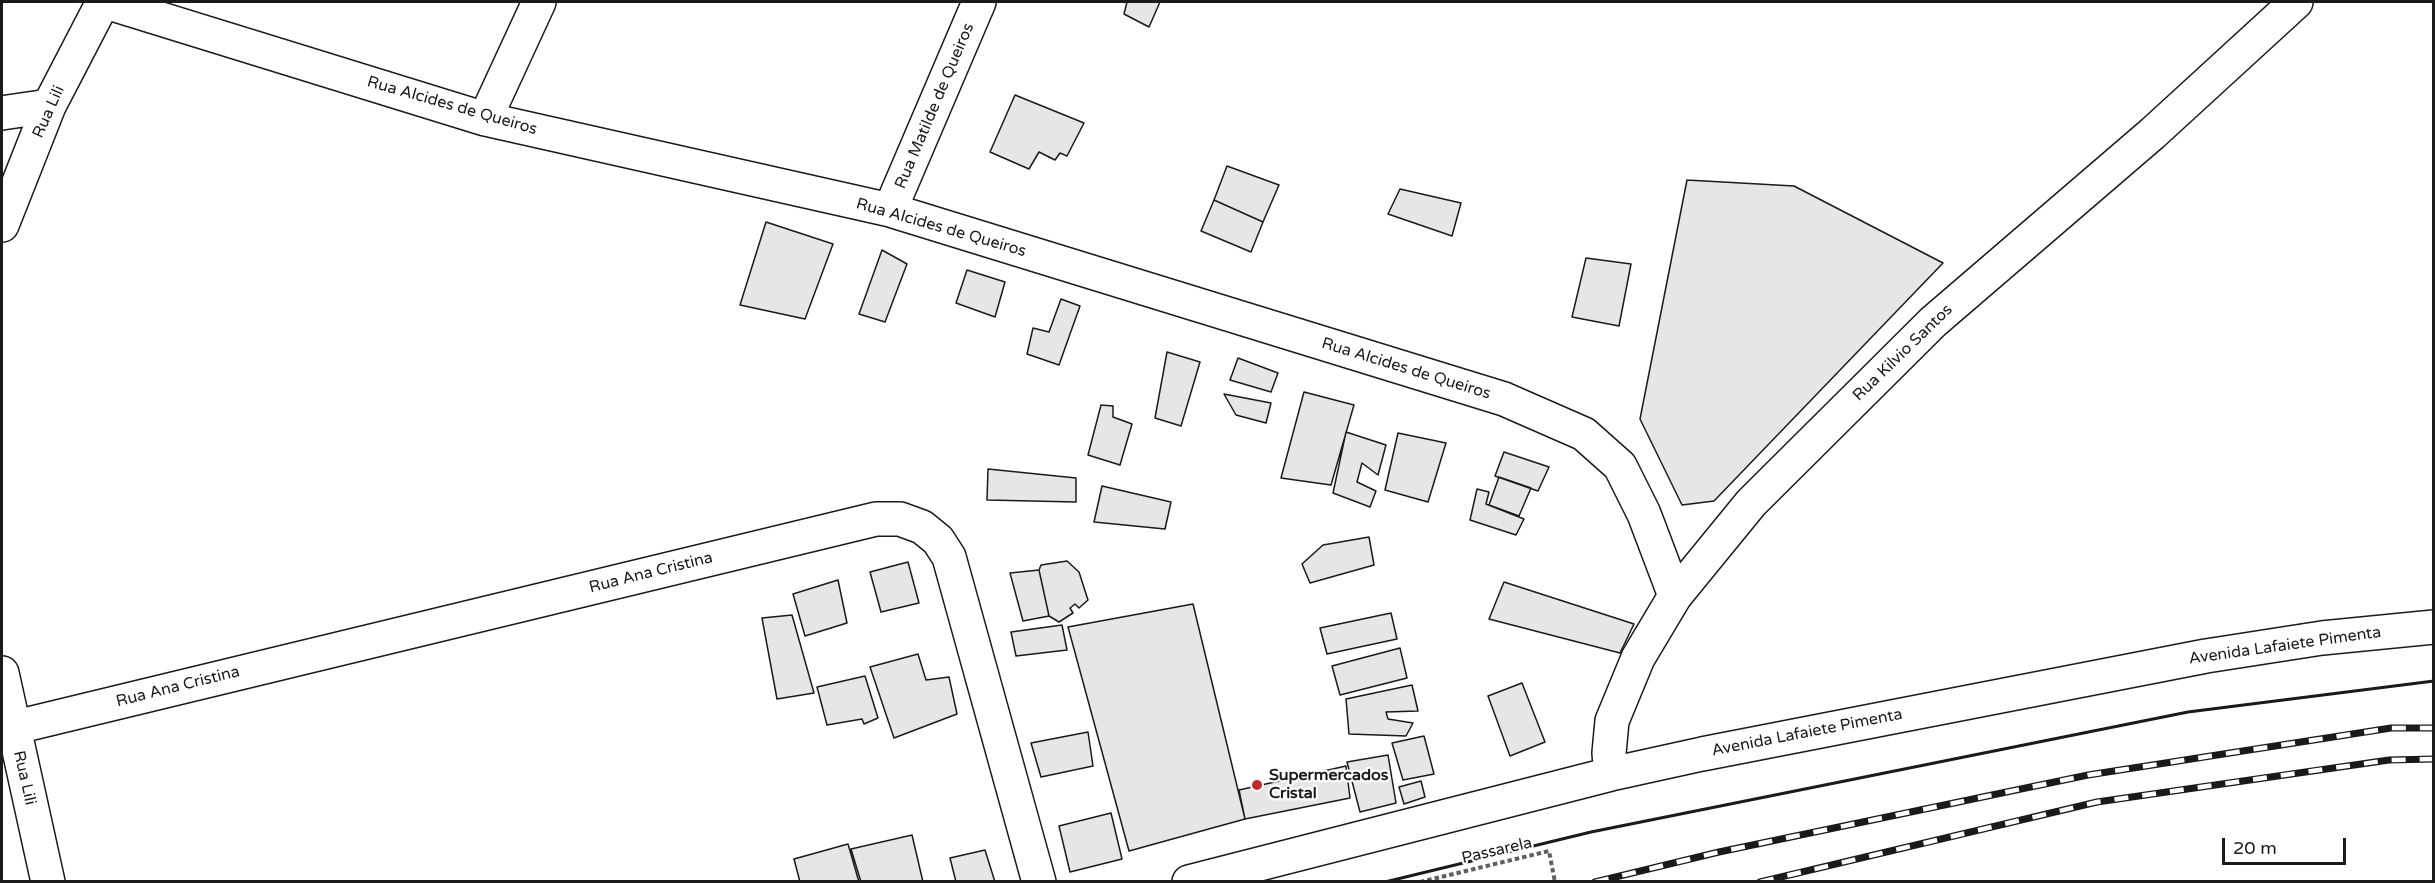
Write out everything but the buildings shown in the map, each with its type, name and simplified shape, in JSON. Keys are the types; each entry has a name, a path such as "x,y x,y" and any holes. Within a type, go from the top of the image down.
{"street":[{"name":"Rua Lili","path":"2,225 49,106 105,2"},
{"name":"Rua Alcides de Queiros","path":"105,2 485,119 890,210 1504,399 1584,434 1620,466 1644,514 1675,597"},
{"path":"485,119 539,2"},
{"name":"Rua Matilde de Queiros","path":"890,210 979,2"},
{"name":"Rua Kilvio Santos","path":"1611,774 1609,753 1612,721 1638,658 1675,597 1751,503 1933,322 2153,133 2296,2"},
{"path":"2,113 49,106"},
{"name":"Rua Ana Cristina","path":"12,728 876,519 900,519 922,527 938,540 949,557 1039,882"},
{"name":"Avenida Lafaiete Pimenta","path":"1189,882 1611,774 1702,754 2206,656 2322,638 2433,627"},
{"name":"Rua Lili","path":"2,673 12,728 48,882"}],"path":[{"name":"Passarela","path":"1420,882 1549,851 1555,882"}],"railway":[{"path":"1595,882 1719,852 2088,775 2391,728 2434,728"},
{"path":"1760,882 2097,802 2389,760 2434,759"}],"wall":[{"path":"1385,882 1591,832 2188,712 2434,681"}],"place":[{"name":"Supermercados Cristal","path":"1257,785"}]}
